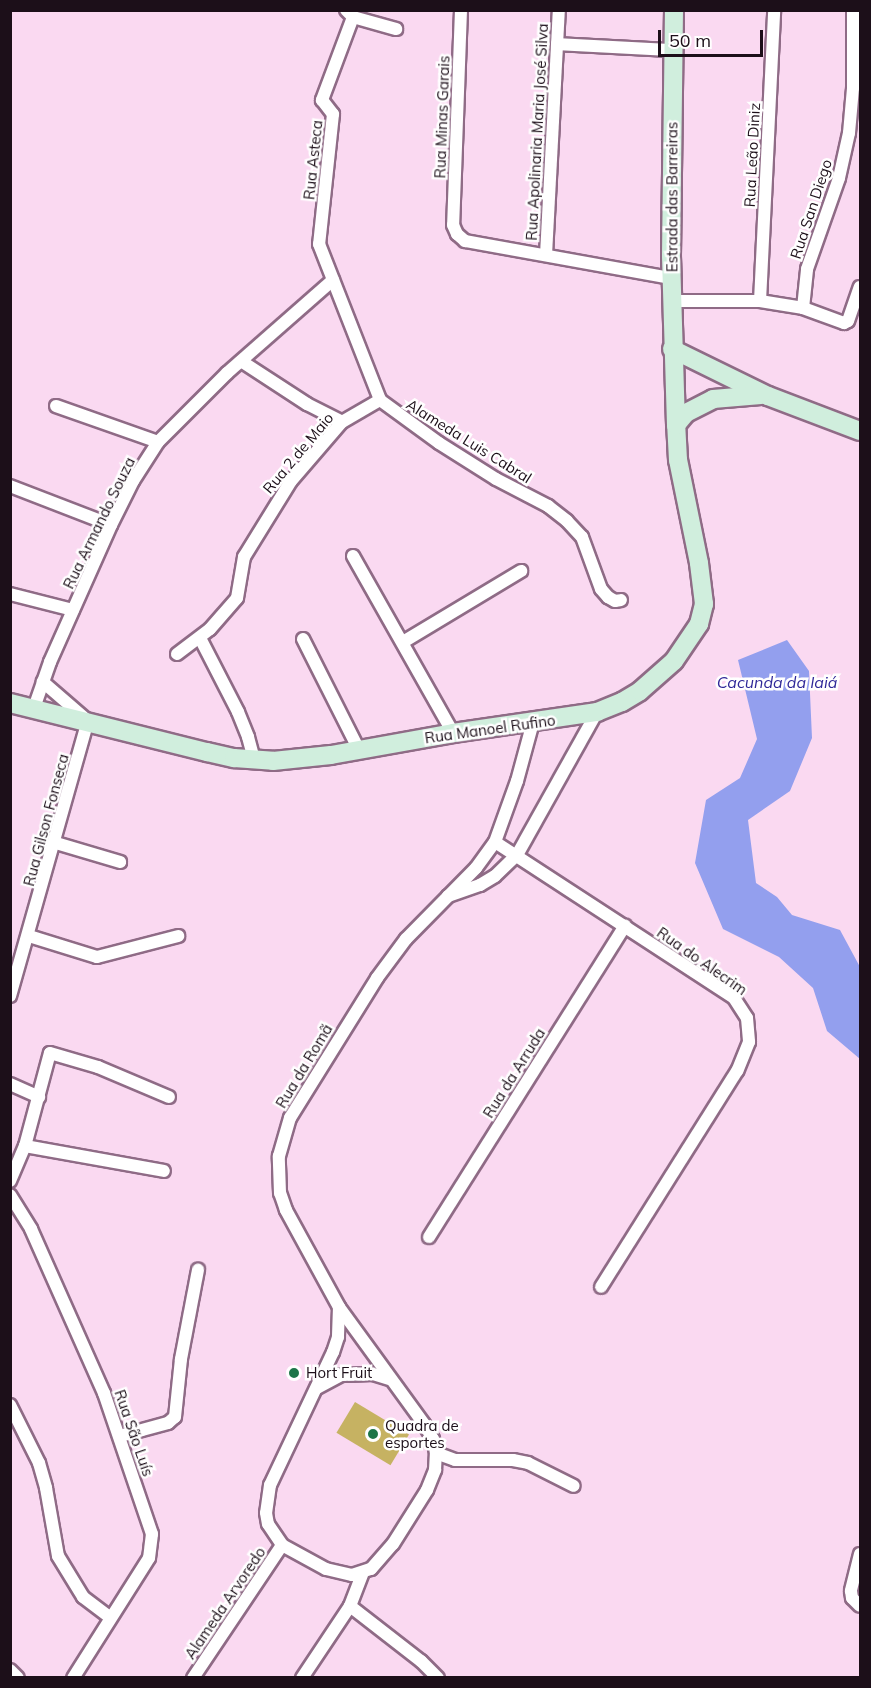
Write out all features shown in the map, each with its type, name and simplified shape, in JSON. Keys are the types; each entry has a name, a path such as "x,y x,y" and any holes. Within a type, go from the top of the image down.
{"main road":[{"name":"Estrada das Barreiras","path":"674,10 671,278 674,384"},
{"path":"672,349 768,396 861,431"},
{"name":"Rua Manoel Rufino","path":"10,703 88,720 207,752 254,760 312,758 453,733 597,712 622,702 657,676 681,652 699,624 704,604 703,587 683,491 674,384"},
{"path":"676,425 692,409 713,399 729,396 768,396"}],"street":[{"name":"Rua Minas Garais","path":"461,10 453,225 457,234 465,241 546,255"},
{"name":"Rua Apolinaria Maria José Silva","path":"546,255 559,10"},
{"name":"Rua Leão Diniz","path":"760,301 774,10"},
{"name":"Rua San Diego","path":"803,308 807,269 839,178 849,133 853,88 853,10"},
{"name":"Rua Asteca","path":"333,280 319,244 333,114 322,100 349,14 396,29"},
{"path":"557,44 673,50"},
{"path":"546,255 671,278"},
{"path":"333,280 380,400"},
{"name":"Rua Armando Souza","path":"34,708 73,610 111,525 133,481 158,442 241,361 333,280"},
{"path":"672,301 760,301 803,308 846,323 861,287"},
{"path":"241,361 307,404 342,422"},
{"name":"Rua 2 de Maio","path":"177,654 200,638 237,598 240,591 241,564 275,503 342,422 380,400"},
{"name":"Alameda Luis Cabral","path":"380,400 439,443 496,479 548,506 567,521 582,537 601,589 615,601 621,600"},
{"path":"56,406 158,442"},
{"path":"10,486 111,525"},
{"path":"353,556 404,642 453,733"},
{"path":"404,642 521,571"},
{"path":"10,594 73,610"},
{"path":"200,638 238,712 254,760"},
{"path":"303,639 359,750"},
{"path":"43,682 88,720"},
{"name":"Rua da Romã","path":"446,897 480,885 495,876 517,855 597,712"},
{"name":"Rua Gilson Fonseca","path":"10,996 56,843 88,720"},
{"name":"Rua da Romã","path":"389,1379 339,1307 286,1210 280,1192 279,1156 283,1136 290,1118 324,1059 377,978 406,939 476,868 495,842 517,781 533,722"},
{"name":"Rua do Alecrim","path":"495,842 734,998 743,1007 750,1030 744,1056 737,1071 601,1287"},
{"path":"56,843 120,861"},
{"name":"Rua da Arruda","path":"429,1237 625,926"},
{"path":"29,936 97,957 178,936"},
{"path":"10,1181 25,1146 51,1053 98,1067 169,1097"},
{"path":"10,1084 39,1097"},
{"path":"25,1146 164,1171"},
{"name":"Rua São Luís","path":"10,1195 31,1229 104,1393 152,1534 150,1558 73,1677"},
{"path":"120,1436 168,1423 175,1417 181,1359 198,1270"},
{"path":"339,1307 338,1337 277,1468 266,1501 268,1524 282,1545 340,1574 362,1574"},
{"path":"302,1677 351,1606 362,1574 383,1559 427,1490 435,1470 436,1453 433,1439 424,1424 389,1379 359,1373 341,1375 315,1389"},
{"path":"10,1405 39,1463 46,1488 58,1556 83,1597 110,1617"},
{"path":"436,1453 455,1460 513,1460 528,1463 574,1486"},
{"name":"Alameda Arvoredo","path":"193,1677 282,1545"},
{"path":"861,1554 851,1591 852,1598 861,1606"},
{"path":"351,1606 438,1677"},
{"path":"10,1670 18,1677"}],"shaded area":[{"name":"Quadra de esportes","path":"355,1402 409,1434 390,1465 336,1433"}],"water":[{"name":"Cacunda da Iaiá","path":"787,640 809,671 812,738 790,791 748,820 756,883 777,897 792,915 840,930 860,967 860,1059 827,1031 813,988 779,957 723,929 695,863 706,800 740,778 757,739 738,660"}],"place":[{"name":"Hort Fruit","path":"294,1373"},
{"name":"Quadra de esportes","path":"373,1434"}]}
